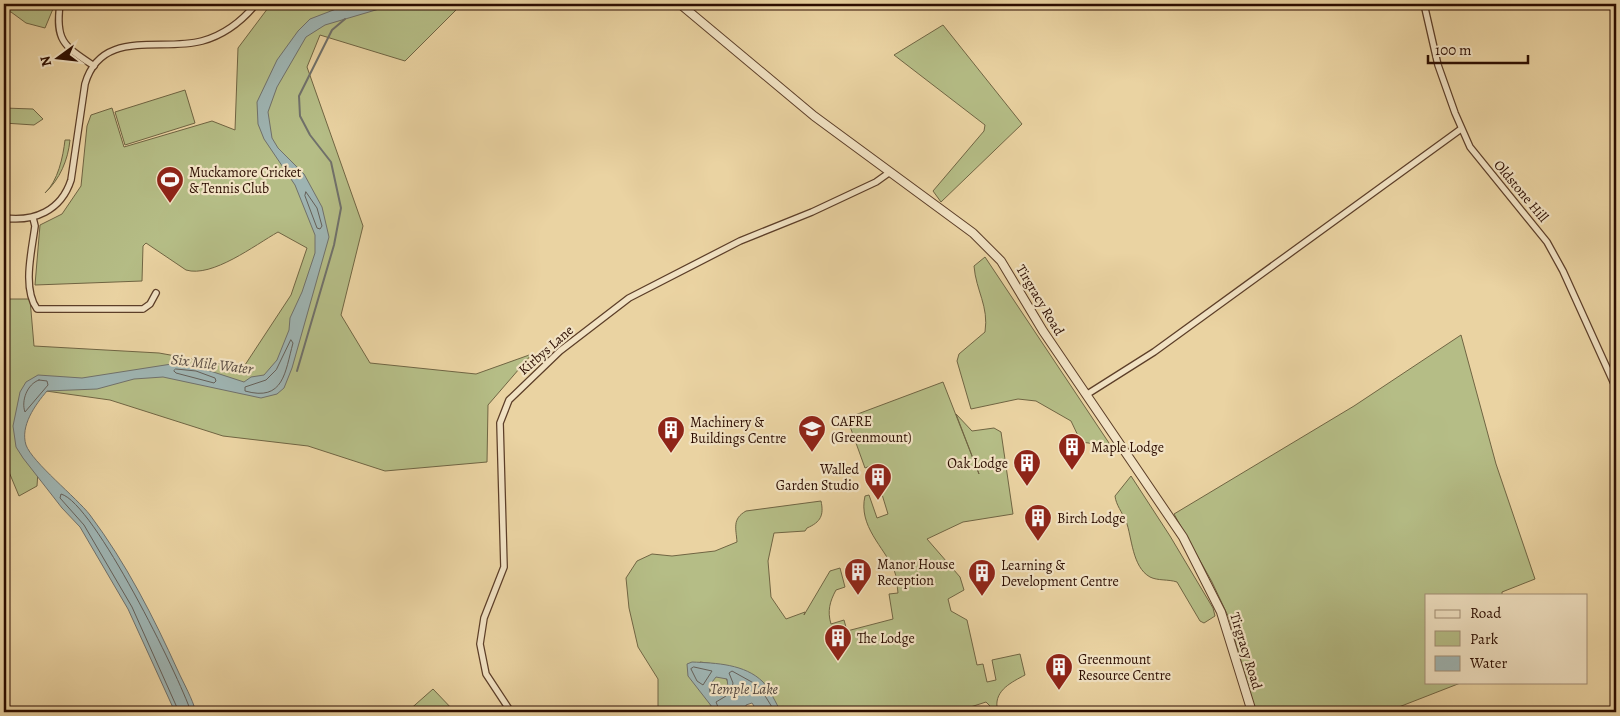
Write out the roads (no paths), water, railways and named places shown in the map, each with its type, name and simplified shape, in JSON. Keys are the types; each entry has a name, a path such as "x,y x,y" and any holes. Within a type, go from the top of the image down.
{"street":[{"path":"60,4 58,23 64,43 94,66"},
{"path":"4,218 33,218 56,206 69,187 85,84 94,66 112,50 126,46 180,45 204,40 232,27 256,4"},
{"name":"Tirgracy Road","path":"680,4 814,116 990,248 1007,269 1033,315 1183,538 1204,577 1226,626 1252,712"},
{"name":"Oldstone Hill","path":"1424,4 1438,65 1461,129 1470,147 1486,169 1548,242 1564,270 1616,388"},
{"path":"1086,395 1154,352 1461,129"},
{"name":"Kirbys Lane","path":"511,712 486,674 480,650 484,618 504,567 500,423 509,400 560,351 629,298 740,242 812,212 876,182 890,172"},
{"path":"33,218 35,226 29,282 37,309 143,309 150,304 156,293"}],"water":[{"path":"349,4 396,4 325,25 306,37 277,87 268,112 272,138 278,148 304,174 322,207 329,237 292,368 284,388 277,394 261,398 163,377 134,379 97,389 47,391 30,416 25,431 26,445 30,452 45,470 90,515 127,571 149,610 188,691 196,712 175,712 128,609 80,527 62,508 16,447 13,426 20,392 26,382 38,375 82,378 178,363 198,367 244,382 251,377 264,375 277,360 289,330 290,318 302,292 315,253 315,235 295,185 264,139 258,124 257,102 277,60 298,31 310,19"},
{"name":"Temple Lake","path":"692,662 720,664 748,671 763,682 781,712 758,712 752,703 746,705 746,712 716,712 688,676 687,664","holes":["716,677 727,679 728,687 725,693 715,695 710,693 709,686"]}],"waterway":[{"path":"297,371 334,245 341,208 331,162 310,135 300,116 299,96 332,30 345,19"}],"place":[{"name":"Muckamore Cricket & Tennis Club","path":"170,204"},
{"name":"CAFRE (Greenmount)","path":"812,453"},
{"name":"Machinery & Buildings Centre","path":"671,454"},
{"name":"Maple Lodge","path":"1072,471"},
{"name":"Oak Lodge","path":"1027,487"},
{"name":"Walled Garden Studio","path":"878,501"},
{"name":"Birch Lodge","path":"1038,542"},
{"name":"Manor House Reception","path":"858,596"},
{"name":"Learning & Development Centre","path":"982,597"},
{"name":"The Lodge","path":"838,662"},
{"name":"Greenmount Resource Centre","path":"1059,691"}],"water label":[{"name":"Six Mile Water","path":"212,364"}]}
